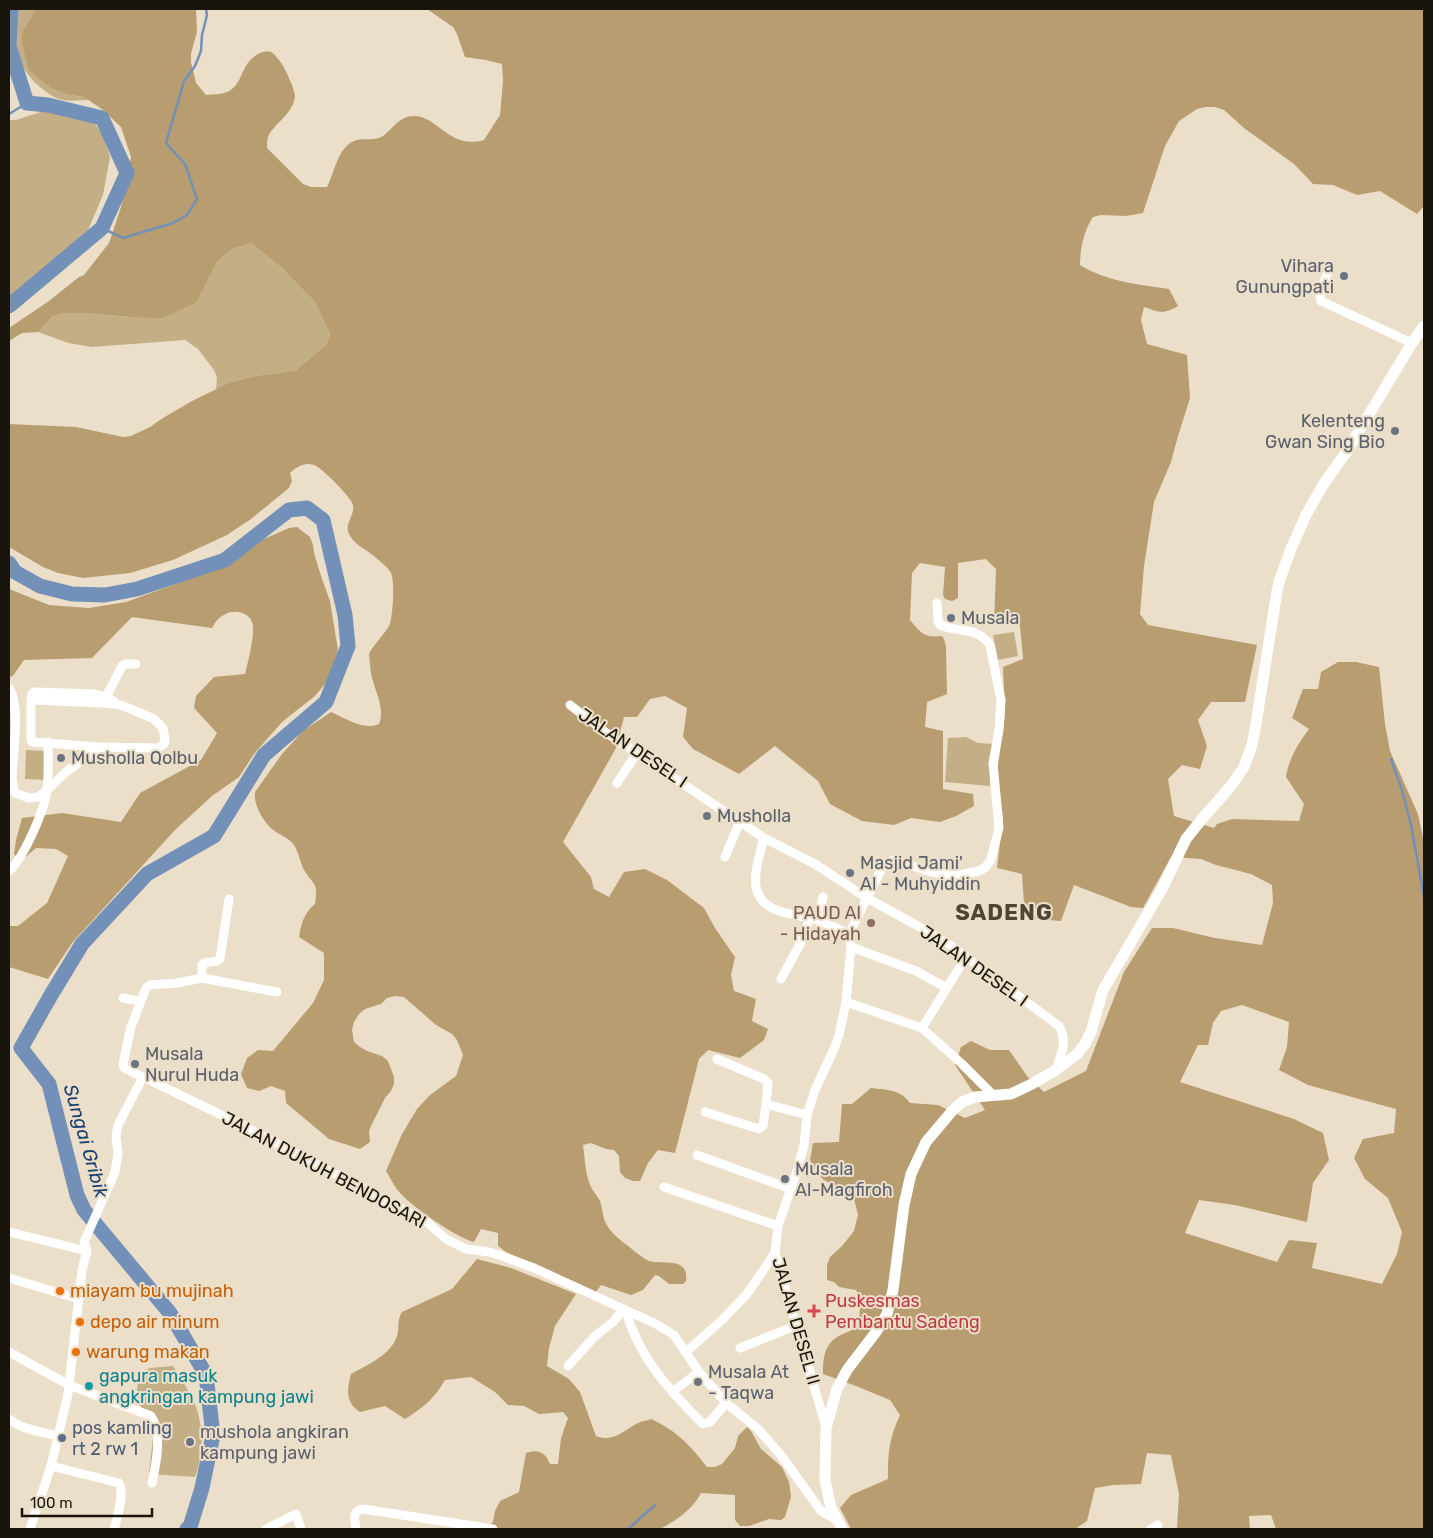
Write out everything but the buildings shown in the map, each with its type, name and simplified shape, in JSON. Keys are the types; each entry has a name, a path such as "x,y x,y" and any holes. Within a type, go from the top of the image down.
{"main road":[{"path":"839,1525 831,1508 825,1480 826,1428 837,1389 847,1370 876,1332 887,1314 893,1290 904,1205 911,1174 926,1142 962,1102 975,1097 1011,1094 1056,1070 1072,1059 1085,1044 1091,1032 1103,990 1162,889 1186,839 1231,786 1244,767 1252,745 1280,579 1306,515 1424,326"}],"street":[{"path":"1328,272 1320,292 1321,301 1412,343"},
{"path":"764,838 756,872 756,889 769,907 814,919 849,934 884,864 889,861 898,860 928,871 952,876 979,871 986,867 991,859 999,828 993,775 1001,700 996,667 990,645 985,638 977,633 940,625 938,622 937,603"},
{"path":"106,697 122,666 125,664 136,664"},
{"path":"9,688 14,699 15,712 12,730 10,776 15,793 29,798 38,796 100,747"},
{"path":"34,692 95,694 106,697 154,719 165,733 164,744 158,748 100,747 48,742 34,743 31,740 31,700 34,692"},
{"path":"31,700 120,705"},
{"name":"JALAN DESEL I","path":"570,706 605,732 740,820 764,838 815,864 867,898 918,926 966,957 1058,1026 1064,1034 1064,1042 1056,1070"},
{"path":"9,871 28,843 48,790 48,742"},
{"path":"616,782 638,753"},
{"path":"725,857 740,820"},
{"path":"781,979 814,919 823,897"},
{"path":"229,899 220,959 204,963 202,978 277,992"},
{"name":"JALAN DESEL II","path":"826,1428 775,1253 778,1226 804,1145 807,1115 814,1090 839,1035 846,1002 851,947 849,934"},
{"path":"851,947 916,971 948,988"},
{"path":"922,1028 966,957"},
{"name":"JALAN DUKUH BENDOSARI","path":"202,978 177,983 150,985 146,988 132,1023 124,1068 238,1123 427,1222 446,1238 466,1249 489,1252 534,1268 656,1324 674,1335 698,1372 726,1403 757,1428 780,1454 821,1511 839,1525"},
{"path":"123,998 140,1001"},
{"path":"846,1002 922,1028 993,1095"},
{"path":"705,1112 759,1130 763,1126 768,1084 764,1079 717,1060"},
{"path":"30,1529 51,1466 69,1385 82,1270 87,1251 84,1242 115,1172 118,1154 116,1136 118,1125 143,1077"},
{"path":"766,1104 807,1115"},
{"path":"697,1155 791,1189"},
{"path":"664,1187 778,1226"},
{"path":"9,1232 87,1251"},
{"path":"686,1352 722,1320 747,1294 775,1253"},
{"path":"9,1280 79,1299"},
{"path":"568,1366 594,1338 625,1310 631,1328 658,1376 704,1424 710,1422 726,1403"},
{"path":"740,1348 795,1326"},
{"path":"9,1352 69,1385 151,1416 156,1427 158,1449 152,1483"},
{"path":"672,1392 698,1372"},
{"path":"9,1419 18,1426 59,1436"},
{"path":"51,1466 119,1483 121,1490 118,1517 114,1529"},
{"path":"356,1529 354,1516 358,1510 467,1528 493,1529"},
{"path":"266,1529 296,1514 301,1529"}],"shaded area":[{"path":"17,9 36,9 22,32 21,40 26,55 70,95 90,100 56,98 46,92 32,79 25,70 18,51 16,41"},
{"path":"36,9 196,9 197,32 191,53 191,62 196,83 206,95 226,92 236,84 251,59 263,52 273,53 281,63 291,82 295,95 288,113 270,132 267,148 303,184 311,187 327,187 345,147 357,140 383,136 403,118 417,116 426,119 460,140 471,142 484,140 500,115 503,81 502,64 465,57 453,27 427,9 1424,9 1424,206 1417,214 1380,191 1357,195 1333,185 1313,184 1294,164 1244,128 1224,110 1206,107 1197,109 1179,121 1165,146 1143,213 1126,216 1101,215 1093,217 1083,240 1080,265 1112,279 1169,289 1178,306 1161,312 1144,307 1141,320 1147,344 1187,355 1190,398 1171,462 1154,502 1144,566 1140,614 1148,625 1257,645 1245,702 1211,702 1198,720 1207,746 1200,769 1182,765 1168,779 1174,816 1214,828 1217,824 1232,819 1299,821 1304,804 1286,777 1295,751 1309,729 1292,718 1303,689 1318,689 1321,672 1338,662 1356,662 1379,667 1390,751 1418,814 1424,843 1424,1529 1276,1529 1271,1515 1249,1516 1250,1529 1177,1529 1179,1494 1171,1455 1147,1453 1141,1484 1095,1488 1087,1521 1076,1529 851,1529 840,1508 851,1495 888,1479 890,1446 893,1431 900,1415 890,1400 823,1374 824,1357 827,1348 832,1341 855,1328 859,1318 860,1301 856,1290 839,1287 834,1282 827,1280 827,1265 830,1257 854,1231 858,1215 853,1195 824,1180 818,1174 810,1160 813,1143 839,1142 842,1104 852,1104 871,1088 897,1093 906,1098 910,1103 938,1105 965,1118 985,1110 955,1065 961,1047 971,1041 990,1050 1009,1050 1027,1076 1044,1092 1086,1071 1124,972 1152,928 1173,928 1215,938 1262,945 1273,903 1272,885 1251,874 1201,859 1171,857 1143,908 1131,907 1074,885 1061,921 1025,918 1022,874 997,868 1003,817 997,773 1005,714 1003,667 1023,659 1020,626 994,623 996,569 986,559 958,563 958,598 952,601 945,599 943,595 945,567 920,563 912,573 910,620 923,634 942,636 946,647 947,694 927,702 925,727 943,731 943,789 973,794 974,806 940,822 911,818 894,825 862,821 830,804 818,781 775,746 739,774 693,749 683,737 687,708 665,696 650,699 637,717 624,717 616,748 563,842 591,877 594,889 609,897 624,872 645,869 667,880 704,908 735,957 731,975 734,991 756,999 752,1021 768,1029 764,1040 740,1058 708,1050 699,1059 675,1153 658,1150 648,1163 640,1181 625,1178 620,1172 619,1156 614,1150 591,1143 583,1145 589,1182 600,1202 605,1222 610,1229 621,1241 649,1261 674,1263 683,1268 686,1273 686,1281 683,1284 669,1284 655,1275 643,1290 631,1295 601,1285 596,1292 506,1252 498,1246 498,1233 481,1229 474,1242 457,1235 425,1214 401,1194 386,1171 402,1134 417,1109 430,1095 456,1076 463,1055 457,1040 452,1034 436,1025 404,997 395,996 387,998 381,1004 365,1009 354,1022 352,1030 354,1042 367,1051 382,1056 388,1061 394,1077 391,1091 385,1098 369,1131 370,1142 360,1149 329,1139 286,1103 285,1091 271,1086 259,1091 247,1088 241,1074 247,1058 258,1050 273,1051 313,1003 324,980 324,953 299,937 304,919 308,911 315,904 315,885 304,870 294,845 265,822 257,807 255,792 282,754 303,731 331,712 360,725 373,726 379,724 381,713 371,675 369,654 389,626 393,600 392,577 386,566 351,538 348,526 353,513 351,501 329,477 318,467 311,464 301,466 292,471 290,473 292,481 289,488 251,519 227,535 173,560 130,573 83,578 58,573 43,567 9,547 9,424 76,427 123,437 131,436 150,427 192,401 231,382 255,376 296,370 327,344 330,334 315,302 283,269 251,243 230,250 217,262 197,302 163,318 64,313 52,317 38,332 22,333 9,341 9,328 84,275 109,243 121,207 131,157 121,127 103,110 83,97 70,95 51,88 29,70 21,40 22,32","holes":["1242,1005 1289,1022 1287,1047 1279,1070 1308,1085 1396,1109 1394,1133 1363,1139 1354,1158 1365,1179 1388,1198 1402,1232 1397,1254 1382,1284 1312,1268 1317,1243 1289,1240 1277,1262 1185,1233 1199,1200 1235,1205 1307,1222 1313,1183 1329,1160 1323,1133 1294,1119 1180,1082 1198,1045 1208,1045 1213,1023 1221,1011"]},
{"path":"47,110 95,124 103,135 110,157 103,195 88,230 50,267 9,298 9,120 16,120"},
{"path":"251,243 283,269 315,302 330,334 327,344 296,370 255,376 231,382 216,390 217,377 214,370 198,349 185,340 92,347 68,343 38,332 52,317 64,313 129,317 197,302 217,262 230,250"},
{"path":"297,527 310,537 330,601 338,650 330,678 315,696 282,722 254,754 239,777 212,796 175,830 72,943 48,979 9,967 9,926 18,926 47,903 68,856 56,849 36,848 20,862 14,854 22,818 62,813 121,822 140,793 201,760 217,733 194,708 196,696 214,677 245,674 253,626 249,617 241,612 231,612 220,617 212,628 132,617 92,658 24,660 12,677 9,675 9,589 49,605 89,608 126,602 220,568 257,542 289,528"},
{"path":"1014,632 1018,656 998,660 993,635"},
{"path":"966,737 978,743 994,744 990,786 945,782 948,738"},
{"path":"26,750 48,751 47,780 25,779"},
{"path":"477,1259 511,1268 576,1294 555,1326 549,1348 547,1366 569,1379 580,1392 596,1436 602,1438 614,1437 638,1423 651,1419 668,1428 682,1439 707,1467 715,1467 722,1464 735,1448 738,1436 747,1427 761,1449 782,1467 789,1482 791,1497 785,1517 781,1520 769,1519 749,1526 740,1526 735,1520 735,1495 701,1493 684,1514 660,1529 485,1529 493,1522 495,1511 500,1501 519,1492 526,1453 541,1452 550,1464 558,1464 561,1438 568,1418 563,1412 539,1414 524,1406 508,1405 495,1392 471,1377 445,1380 428,1402 405,1419 385,1406 360,1412 352,1404 348,1395 351,1374 378,1359 394,1343 402,1312 452,1289"},
{"path":"173,1366 186,1386 199,1415 202,1442 200,1461 195,1477 149,1474 154,1427 143,1416 137,1389 139,1373 150,1368"}],"waterway":[{"name":"Sungai Gribik","path":"9,45 11,9"},
{"path":"102,228 123,238 173,223 187,215 197,199 185,164 166,143 184,81 195,66 201,51 202,35 207,15 206,9"},
{"name":"Sungai Gribik","path":"9,46 27,103 48,105 102,118 127,173 102,228 9,306"},
{"path":"9,114 27,103"},
{"name":"Sungai Gribik","path":"9,563 15,572 40,586 72,594 105,595 137,589 225,560 289,510 307,508 323,520 345,615 348,646 326,702 264,755 214,836 147,874 82,944 21,1048 49,1084 77,1195 84,1210 170,1313 206,1375 213,1435 202,1488 190,1527 187,1529"},
{"path":"1391,759 1402,790 1411,825 1424,897"},
{"path":"628,1529 655,1505"}],"place":[{"name":"Vihara Gunungpati","path":"1344,276"},
{"name":"Kelenteng Gwan Sing Bio","path":"1395,431"},
{"name":"Musala","path":"951,618"},
{"name":"Musholla Qolbu","path":"61,758"},
{"name":"Musholla","path":"707,816"},
{"name":"Masjid Jami' Al - Muhyiddin","path":"850,873"},
{"name":"PAUD Al - Hidayah","path":"871,923"},
{"name":"Musala Nurul Huda","path":"135,1064"},
{"name":"Musala Al-Magfiroh","path":"785,1179"},
{"name":"miayam bu mujinah","path":"60,1291"},
{"name":"Puskesmas Pembantu Sadeng","path":"814,1311"},
{"name":"depo air minum","path":"80,1322"},
{"name":"warung makan","path":"76,1352"},
{"name":"Musala At - Taqwa","path":"698,1382"},
{"name":"gapura masuk angkringan kampung jawi","path":"89,1386"},
{"name":"pos kamling rt 2 rw 1","path":"62,1438"},
{"name":"mushola angkiran kampung jawi","path":"190,1442"}],"district":[{"name":"SADENG","path":"1004,912"}]}
